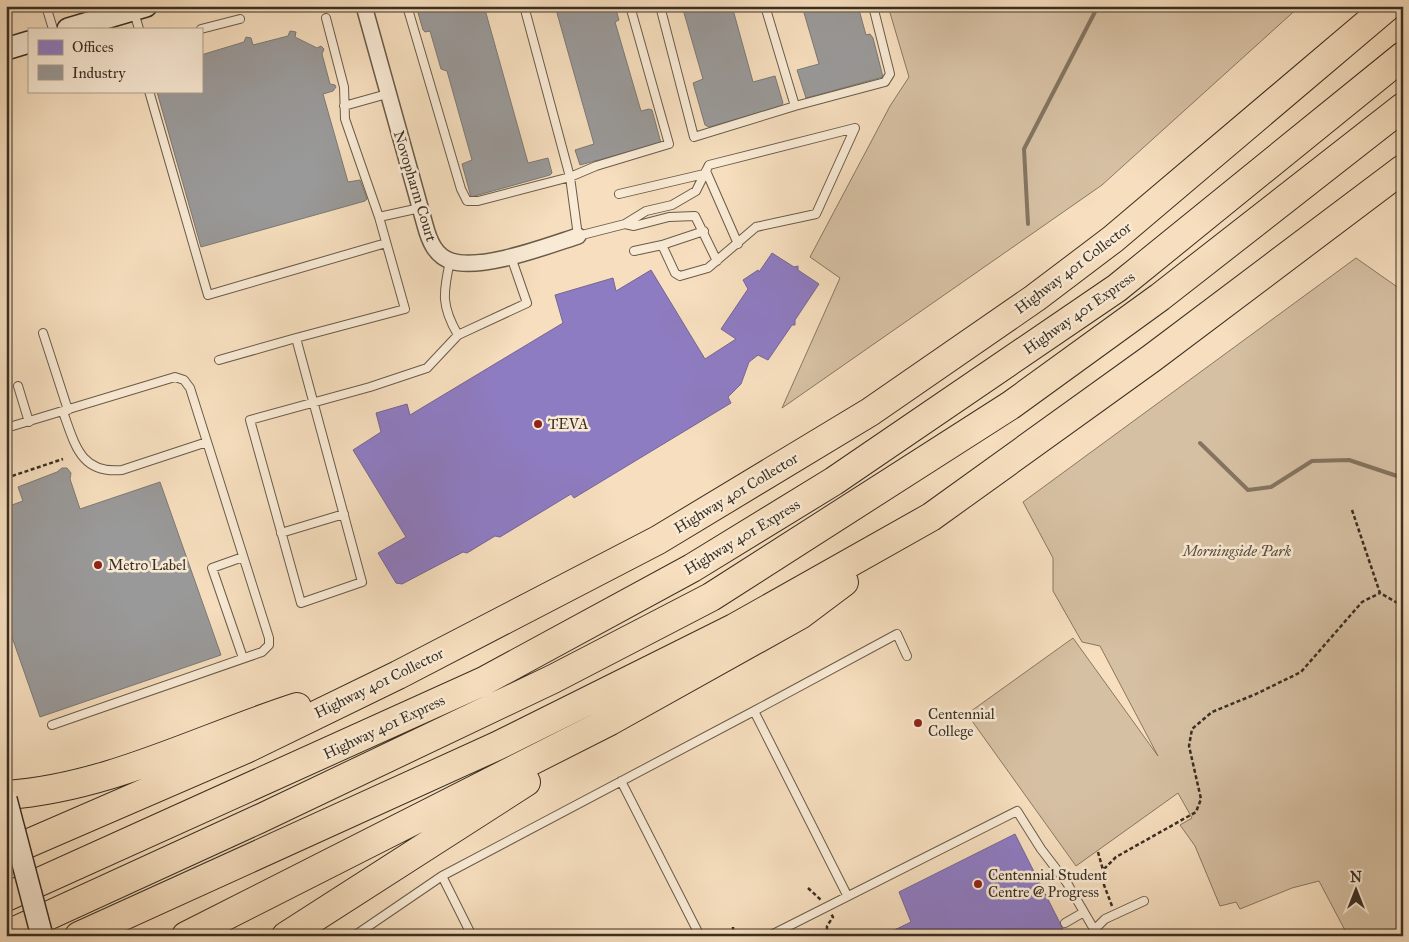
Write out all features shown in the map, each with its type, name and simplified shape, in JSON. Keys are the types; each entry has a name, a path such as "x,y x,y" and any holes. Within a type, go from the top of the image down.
{"highway":[{"name":"Highway 401 Collector","path":"6,853 246,749 398,675 658,540 870,412 1036,298 1113,239 1388,6"},
{"name":"Highway 401 Express","path":"6,896 484,681 692,568 834,481 1117,288 1403,56"},
{"name":"Highway 401 Express","path":"6,936 259,819 553,678 711,597 1011,405 1160,297 1399,112"},
{"path":"186,936 610,721 800,615 931,517 1152,358 1403,169"},
{"path":"78,936 497,746 734,628 931,517"},
{"path":"6,795 42,792 112,774 283,712 398,675"},
{"path":"286,936 573,752 610,721"}],"main road":[{"path":"73,28 140,15"},
{"path":"6,49 28,42"},
{"path":"6,799 42,936"}],"street":[{"name":"Novopharm Court","path":"364,6 387,94 430,242 439,253 450,261"},
{"path":"450,261 479,264 511,257 578,236"}],"lane":[{"path":"46,6 53,28"},
{"path":"407,6 461,189 467,200 478,200 570,178 596,166 669,144 630,6"},
{"path":"524,6 570,178 578,236 625,224 646,211 672,206 696,191 709,165 855,128 816,214 756,228 708,268 680,276 675,272 662,245"},
{"path":"660,6 694,137 795,106 885,82 890,74 873,6"},
{"path":"765,6 795,106"},
{"path":"219,360 405,309 379,217 345,119 344,87 326,18"},
{"path":"202,29 240,19"},
{"path":"149,92 208,294 386,243"},
{"path":"344,106 387,94"},
{"path":"619,194 705,172"},
{"path":"705,172 738,244"},
{"path":"379,217 420,208"},
{"path":"625,224 634,226 669,217 695,216 717,261"},
{"path":"634,251 662,245 704,231"},
{"path":"296,338 313,402 344,514 362,582 300,603 250,420 313,402 427,368 458,335 527,303 511,257"},
{"path":"450,261 446,280 446,314 458,335"},
{"path":"43,333 79,454 92,466 108,471 122,470 207,442"},
{"path":"6,428 176,378 184,380 190,388 269,638 269,645 262,652 52,726"},
{"path":"18,386 29,422"},
{"path":"281,533 344,514"},
{"path":"243,557 212,568 243,658"},
{"path":"354,936 442,876 897,634 907,656"},
{"path":"754,711 847,895"},
{"path":"621,781 700,936"},
{"path":"769,936 847,895 1017,812 1041,849 1067,883 1096,933 1105,919 1144,901"},
{"path":"442,876 472,936"},
{"path":"1065,923 1084,912"}],"path":[{"path":"6,478 64,459"},
{"path":"1352,510 1380,593 1403,606"},
{"path":"1103,870 1116,857 1196,812 1201,799 1188,746 1192,729 1212,712 1256,694 1301,672 1362,602 1380,593"},
{"path":"1098,852 1103,870 1104,885 1114,914"},
{"path":"808,888 827,906 833,917 827,926 827,936"},
{"path":"733,927 733,936"}],"green space":[{"path":"888,6 1300,6 1102,185 782,408 840,278 810,257 890,106 909,77"},
{"name":"Morningside Park","path":"1356,258 1403,291 1403,936 1348,936 1319,881 1292,888 1240,909 1236,902 1220,906 1195,846 1180,825 1192,818 1178,793 1076,866 967,714 1073,638 1158,756 1100,646 1082,642 1053,591 1053,558 1023,502"}],"building: Offices":[{"name":"TEVA","path":"772,253 794,267 798,266 798,270 819,284 795,320 795,325 792,325 768,360 758,355 749,362 741,384 728,397 731,403 574,498 571,494 500,537 495,536 467,553 463,552 402,584 396,583 378,553 406,537 353,450 381,432 376,413 407,404 410,415 563,323 555,295 613,278 616,291 651,270 705,359 736,339 721,329 748,289 743,280 758,270 759,272"},
{"name":"Centennial Student Centre @ Progress","path":"1015,834 1063,929 1051,936 882,936 911,922 899,892"}],"building: Industry":[{"path":"416,6 484,6 528,163 548,158 552,173 550,175 471,197 462,164 472,160 447,71 441,69 430,31 425,32 423,30"},
{"path":"555,6 615,6 619,20 615,22 641,111 652,110 661,143 580,165 575,150 594,144"},
{"path":"682,6 732,6 753,82 775,76 783,103 781,106 709,127 705,125 693,83 703,79"},
{"path":"802,6 858,6 866,35 870,34 873,38 883,77 806,98 797,70 819,64"},
{"path":"290,31 296,32 295,37 317,48 321,46 324,49 322,54 330,84 336,87 333,91 323,94 348,182 360,180 367,199 201,247 157,92 202,92 202,55 244,42 246,37 251,38 253,45 288,36"},
{"name":"Metro Label","path":"62,468 67,468 71,473 70,479 80,509 160,482 221,655 40,717 6,620 6,502 9,506 23,501 18,487 57,472"}],"waterway":[{"path":"1028,224 1024,149 1098,6"},
{"path":"1200,443 1248,490 1271,487 1312,461 1349,460 1403,478"}],"place":[{"name":"TEVA","path":"538,424"},
{"name":"Metro Label","path":"98,565"},
{"name":"Centennial College","path":"918,723"},
{"name":"Centennial Student Centre @ Progress","path":"978,884"}]}
